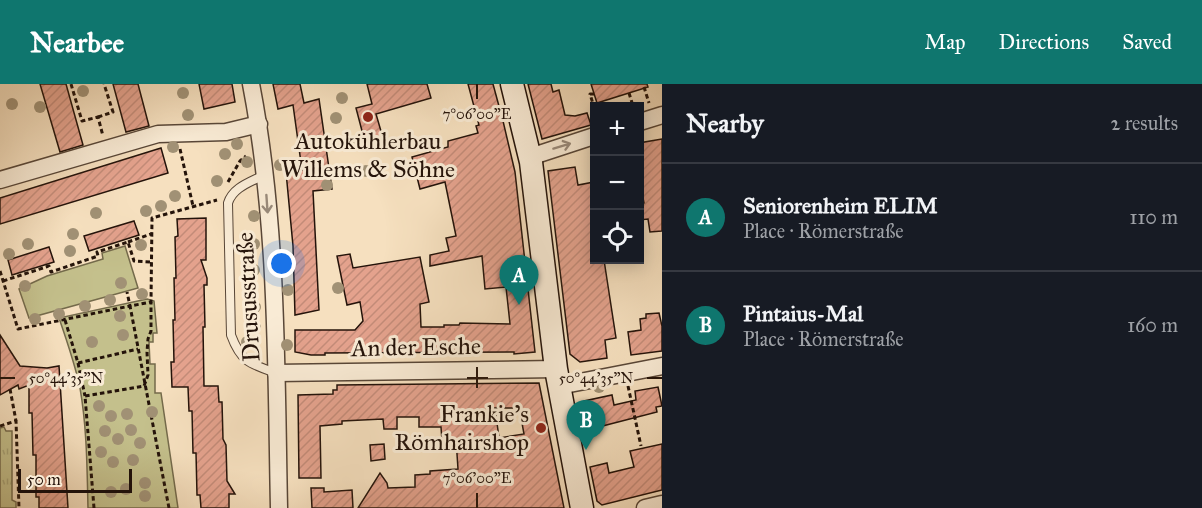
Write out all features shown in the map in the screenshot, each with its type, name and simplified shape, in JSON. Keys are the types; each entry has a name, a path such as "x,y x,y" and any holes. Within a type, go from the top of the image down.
{"main road":[{"path":"512,84 530,157 557,377 582,508"}],"street":[{"name":"Drususstraße","path":"251,84 259,124 273,290 279,508"},
{"path":"0,180 158,134 226,132 259,124"},
{"path":"530,157 590,137"},
{"name":"An der Esche","path":"276,374 557,377 625,373 662,366"},
{"path":"645,508 662,504"}],"lane":[{"path":"264,175 230,195 228,203 231,335 237,352 251,365 276,374"}],"path":[{"path":"71,84 81,121 113,112 104,84"},
{"path":"644,87 656,112"},
{"path":"629,93 632,102"},
{"path":"592,102 590,94 594,94"},
{"path":"98,117 107,149"},
{"path":"177,134 193,206"},
{"path":"225,188 240,161 246,155 262,153"},
{"path":"144,386 148,375 148,339 151,331 152,218 220,199"},
{"path":"3,281 49,266 51,272 98,256 97,252 151,234"},
{"path":"128,242 134,261 151,262"},
{"path":"0,271 18,329 151,302"},
{"path":"127,292 169,508"},
{"path":"65,320 85,396 94,508"},
{"path":"78,363 138,349"},
{"path":"625,373 641,446"},
{"path":"85,396 144,386"},
{"path":"10,389 16,421 19,508"},
{"path":"0,426 16,421"}],"green space":[{"path":"125,246 138,288 29,318 19,289 47,276 103,259 102,253"},
{"path":"147,299 154,301 157,333 153,333 153,342 149,342 150,364 155,364 155,393 161,393 178,508 88,508 86,448 80,388 59,318"},
{"path":"4,427 6,431 12,431 12,500 16,502 16,508 0,508 0,428"}],"building":[{"path":"40,84 66,84 83,145 60,152"},
{"path":"113,84 138,84 149,126 126,132"},
{"path":"199,84 232,84 235,102 204,109"},
{"path":"273,84 300,84 304,103 319,99 332,189 313,191 319,310 295,315 293,246 286,172 302,170 293,105 278,109"},
{"name":"Autokühlerbau Willems & Söhne","path":"367,84 427,84 431,98 376,114 385,145 367,150 356,108 372,104"},
{"path":"468,84 493,84 503,121 515,172 535,352 514,354 514,352 325,353 325,355 311,355 295,352 295,330 355,330 363,321 360,302 347,305 337,256 350,254 353,268 420,257 429,302 420,304 421,327 444,327 444,325 459,325 460,323 510,324 506,287 485,289 482,256 430,266 430,255 449,251 446,238 456,236 445,182 420,189 412,157 448,147 448,141 478,133 476,126 479,125"},
{"path":"528,84 551,84 553,92 559,90 565,115 575,116 587,113 590,122 590,125 542,139"},
{"path":"591,84 647,84 648,87 600,102 597,102"},
{"path":"662,139 662,231 650,232 648,219 644,219 644,142"},
{"path":"161,148 168,173 0,224 0,198"},
{"path":"575,167 578,185 590,183 590,264 605,264 616,338 605,340 607,358 580,362 570,354 548,171"},
{"path":"206,218 206,260 201,260 207,278 207,285 204,285 204,386 218,386 219,402 222,402 227,481 235,494 229,494 229,508 201,508 200,495 197,495 196,453 193,453 192,411 189,411 188,387 172,387 177,219"},
{"path":"134,221 139,235 89,251 84,236"},
{"path":"49,247 54,262 12,275 8,260"},
{"path":"659,313 662,326 662,351 631,355 628,332 641,330 640,319 646,318 646,314"},
{"path":"0,335 20,366 47,368 59,366 68,508 39,508 39,497 36,497 36,455 33,455 32,413 29,413 29,385 19,389 18,385 0,395"},
{"path":"539,383 564,508 358,508 380,473 388,488 415,487 415,475 430,474 430,471 458,469 456,439 442,441 441,427 419,427 419,417 397,417 397,429 384,429 383,419 342,421 342,424 320,426 321,478 299,478 298,395 333,394 333,390 337,390 337,385","holes":["495,408 517,408 520,412 524,434 499,438"]},
{"path":"658,387 662,406 656,407 657,412 583,431 578,409 584,401 612,395 614,405 636,400 635,391"},
{"path":"384,444 385,459 371,461 370,445"},
{"path":"662,444 662,490 602,505 597,501 590,467 607,463 609,473 634,467 630,451"},
{"path":"311,488 324,488 324,492 352,490 353,508 312,508"}],"place":[{"name":"Autokühlerbau Willems & Söhne","path":"368,117"},
{"name":"Seniorenheim ELIM","path":"519,305"},
{"name":"Frankie's Römhairshop","path":"541,428"},
{"name":"Pintaius-Mal","path":"586,450"}]}
